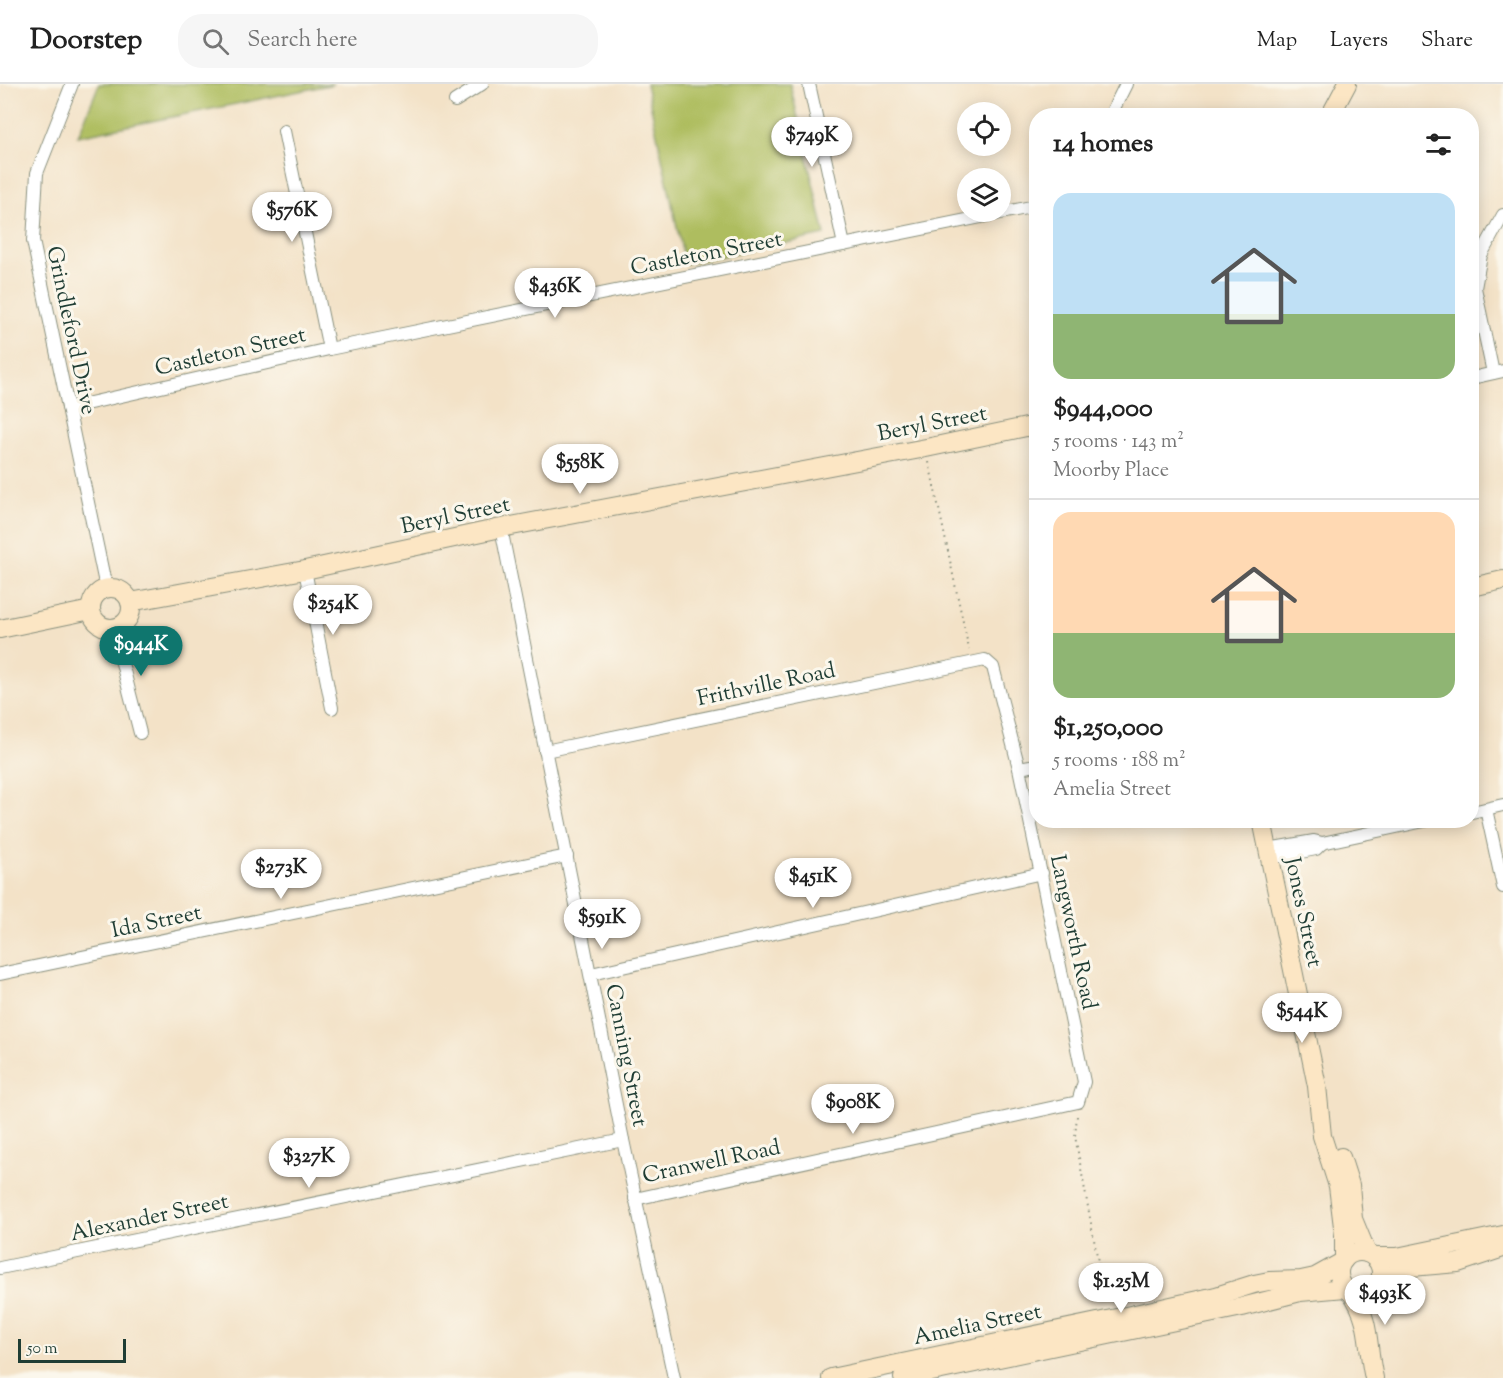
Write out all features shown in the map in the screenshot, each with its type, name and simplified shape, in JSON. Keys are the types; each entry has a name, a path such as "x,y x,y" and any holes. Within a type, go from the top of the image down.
{"street":[{"name":"Grindleford Drive","path":"72,84 37,173 33,241 106,588"},
{"path":"455,101 483,84"},
{"path":"809,84 844,245"},
{"path":"1114,108 1126,84"},
{"path":"1335,108 1351,85"},
{"path":"1345,108 1351,85"},
{"path":"284,130 329,349"},
{"name":"Castleton Street","path":"68,408 329,349 1029,207"},
{"path":"1479,266 1481,255 1503,215"},
{"path":"1479,303 1498,372 1479,376"},
{"name":"Beryl Street","path":"130,602 305,570 501,528 1029,426"},
{"name":"Canning Street","path":"501,528 623,1140 674,1378"},
{"path":"305,570 332,708"},
{"path":"1479,585 1503,580"},
{"path":"106,588 120,590 126,594 130,602 131,609 128,619 113,628 98,623 91,610 94,596 106,588"},
{"path":"0,629 91,610"},
{"path":"113,628 140,733"},
{"name":"Frithville Road","path":"545,751 971,662 986,660 993,667"},
{"name":"Langworth Road","path":"993,667 1029,814"},
{"path":"1019,768 1029,766"},
{"path":"1479,810 1503,805"},
{"path":"1486,809 1503,887"},
{"name":"Langworth Road","path":"1032,828 1084,1082 1078,1102"},
{"name":"Jones Street","path":"1265,828 1275,852 1323,1056 1329,1086 1332,1131 1350,1185 1353,1219 1370,1255"},
{"name":"Jones Street","path":"1275,828 1275,852 1317,1086 1322,1137 1338,1186 1344,1235 1343,1261"},
{"path":"1275,852 1314,841 1322,843 1392,828"},
{"name":"Ida Street","path":"0,974 567,856"},
{"path":"591,974 1042,873"},
{"name":"Cranwell Road","path":"635,1198 1078,1102"},
{"name":"Alexander Street","path":"0,1268 623,1140"},
{"path":"1374,1378 1369,1335 1363,1311 1340,1278 1343,1261 1354,1253 1397,1257 1503,1235"},
{"path":"1348,1290 1361,1294 1411,1267 1458,1263 1503,1248"},
{"path":"1370,1255 1380,1267 1376,1285 1386,1378"},
{"name":"Amelia Street","path":"831,1378 1126,1316 1216,1296 1254,1284 1315,1277 1343,1261"},
{"name":"Amelia Street","path":"903,1378 1242,1307 1300,1292 1348,1290"}],"path":[{"path":"926,448 971,662"},
{"path":"1078,1102 1075,1136 1107,1308"}],"green space":[{"path":"99,84 334,84 78,136"},
{"path":"646,84 790,84 825,235 685,264"}]}
